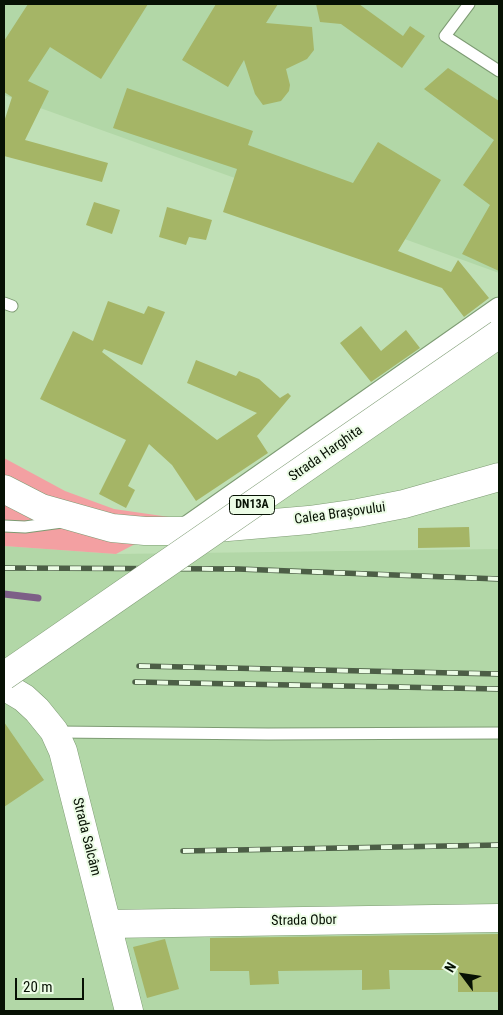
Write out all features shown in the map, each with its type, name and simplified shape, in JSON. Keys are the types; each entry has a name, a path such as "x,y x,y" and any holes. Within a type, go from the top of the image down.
{"main road":[{"name":"Strada Harghita","path":"4,676 499,334"},
{"name":"Calea Brașovului","path":"4,489 41,508 112,528 145,531 181,531 309,520 358,513 404,504 499,477"},
{"name":"Strada Salcâm","path":"4,686 24,698 54,732 69,770 129,1011"},
{"name":"Strada Obor","path":"108,924 499,918"}],"street":[{"path":"181,531 499,308"}],"lane":[{"path":"469,4 446,36 499,72"},
{"path":"4,526 25,527 77,519"},
{"path":"54,732 268,734 499,733"}],"shaded area":[{"path":"4,4 499,4 499,273 4,95"},
{"path":"4,458 65,491 114,509 183,519 116,554 4,546"},
{"path":"4,546 116,554 499,549 499,1011 4,1011"}],"building":[{"path":"28,4 148,4 101,79 50,47 28,81 49,91 25,140 108,163 102,182 4,156 4,122 12,97 4,92 4,41"},
{"path":"216,4 278,4 266,23 312,27 314,50 307,59 286,69 290,85 289,91 281,101 263,105 255,94 244,60 228,87 182,60"},
{"path":"316,4 359,4 403,36 410,26 425,36 402,68 341,24 320,22"},
{"path":"448,68 499,101 499,271 462,254 490,205 463,185 494,140 424,89"},
{"path":"127,88 253,131 248,145 353,183 378,142 441,180 398,251 451,272 458,260 489,298 464,317 442,288 223,212 237,169 113,128"},
{"path":"94,202 120,210 112,234 86,225"},
{"path":"167,207 212,220 206,240 189,237 186,245 159,237"},
{"path":"108,301 144,314 148,306 165,312 142,365 104,349 102,352 217,440 257,413 187,383 196,360 236,376 239,371 259,379 280,398 288,393 291,396 257,436 268,453 196,501 172,465 149,444 128,486 135,490 126,508 99,494 126,440 40,399 73,331 93,341"},
{"path":"361,326 381,351 406,330 420,348 371,382 340,343"},
{"path":"469,527 470,547 418,548 418,528"},
{"path":"4,722 44,780 4,807"},
{"path":"499,934 499,992 458,992 458,970 389,970 390,989 362,990 362,970 278,971 279,984 250,985 249,971 210,971 210,938"},
{"path":"165,939 179,989 147,998 133,947"}],"waterway":[{"path":"4,594 38,598"}],"railway":[{"path":"4,568 238,569 499,579"},
{"path":"139,666 499,674"},
{"path":"135,682 499,689"},
{"path":"183,851 499,845"}]}
